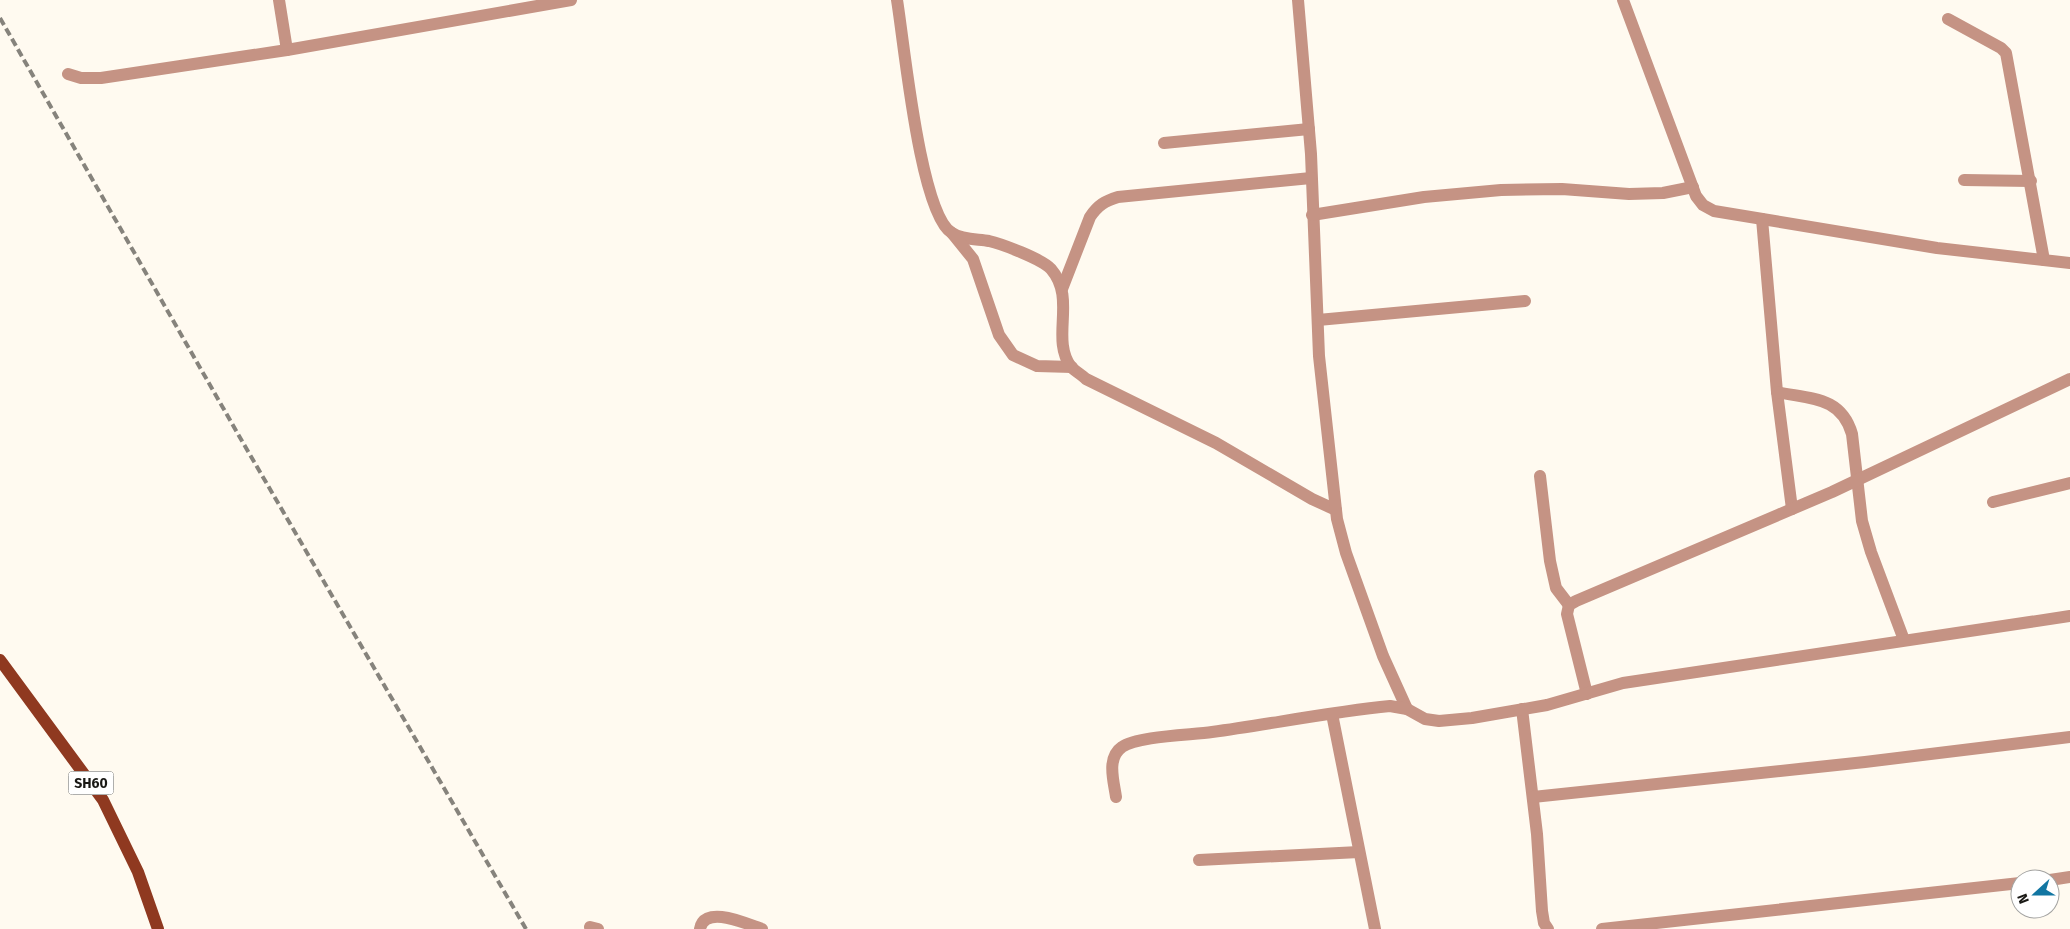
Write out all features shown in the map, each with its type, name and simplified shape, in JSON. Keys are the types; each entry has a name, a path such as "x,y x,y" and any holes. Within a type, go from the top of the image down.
{"main road":[{"name":"SH60","path":"0,660 103,800 138,872 156,925"}],"street":[{"path":"279,0 287,50"},
{"path":"68,74 81,78 101,78 287,50 571,0"},
{"path":"897,0 922,164 930,195 939,218 973,259 998,335 1013,355 1037,366 1072,367"},
{"path":"1298,0 1311,178 1319,356 1336,510 1346,553 1383,656 1407,709"},
{"path":"1623,0 1693,188 1703,205 1714,211 1938,248 2070,263"},
{"path":"1948,19 2001,48 2006,53 2044,260"},
{"path":"1164,143 1308,129"},
{"path":"1062,289 1090,216 1097,206 1107,200 1118,197 1311,178"},
{"path":"1964,180 2031,181"},
{"path":"1312,215 1424,197 1501,190 1562,189 1629,194 1663,193 1693,188"},
{"path":"1762,219 1777,392 1792,509"},
{"path":"952,233 998,244 1038,261 1051,269 1062,289 1065,303 1062,339 1064,353 1072,367 1086,379 1216,443 1336,510"},
{"path":"1318,320 1525,301"},
{"path":"1586,694 1566,614 1569,606 1576,601 1857,480 2070,379"},
{"path":"1777,392 1822,401 1838,408 1849,424 1852,434 1862,521 1870,552 1904,640"},
{"path":"1540,476 1550,561 1556,588 1569,606"},
{"path":"1993,502 2070,483"},
{"path":"1116,797 1112,768 1114,754 1122,747 1134,742 1210,733 1390,706 1407,709 1425,719 1439,721 1472,718 1547,705 1623,683 2070,616"},
{"path":"1522,709 1537,834 1542,911 1544,923 1548,929"},
{"path":"1332,714 1375,929"},
{"path":"1533,797 1856,763 2070,737"},
{"path":"1199,860 1359,852"},
{"path":"1602,929 2010,884"},
{"path":"700,929 701,924 706,918 716,915 762,929"}],"railway":[{"path":"0,18 242,441 526,929"}]}
